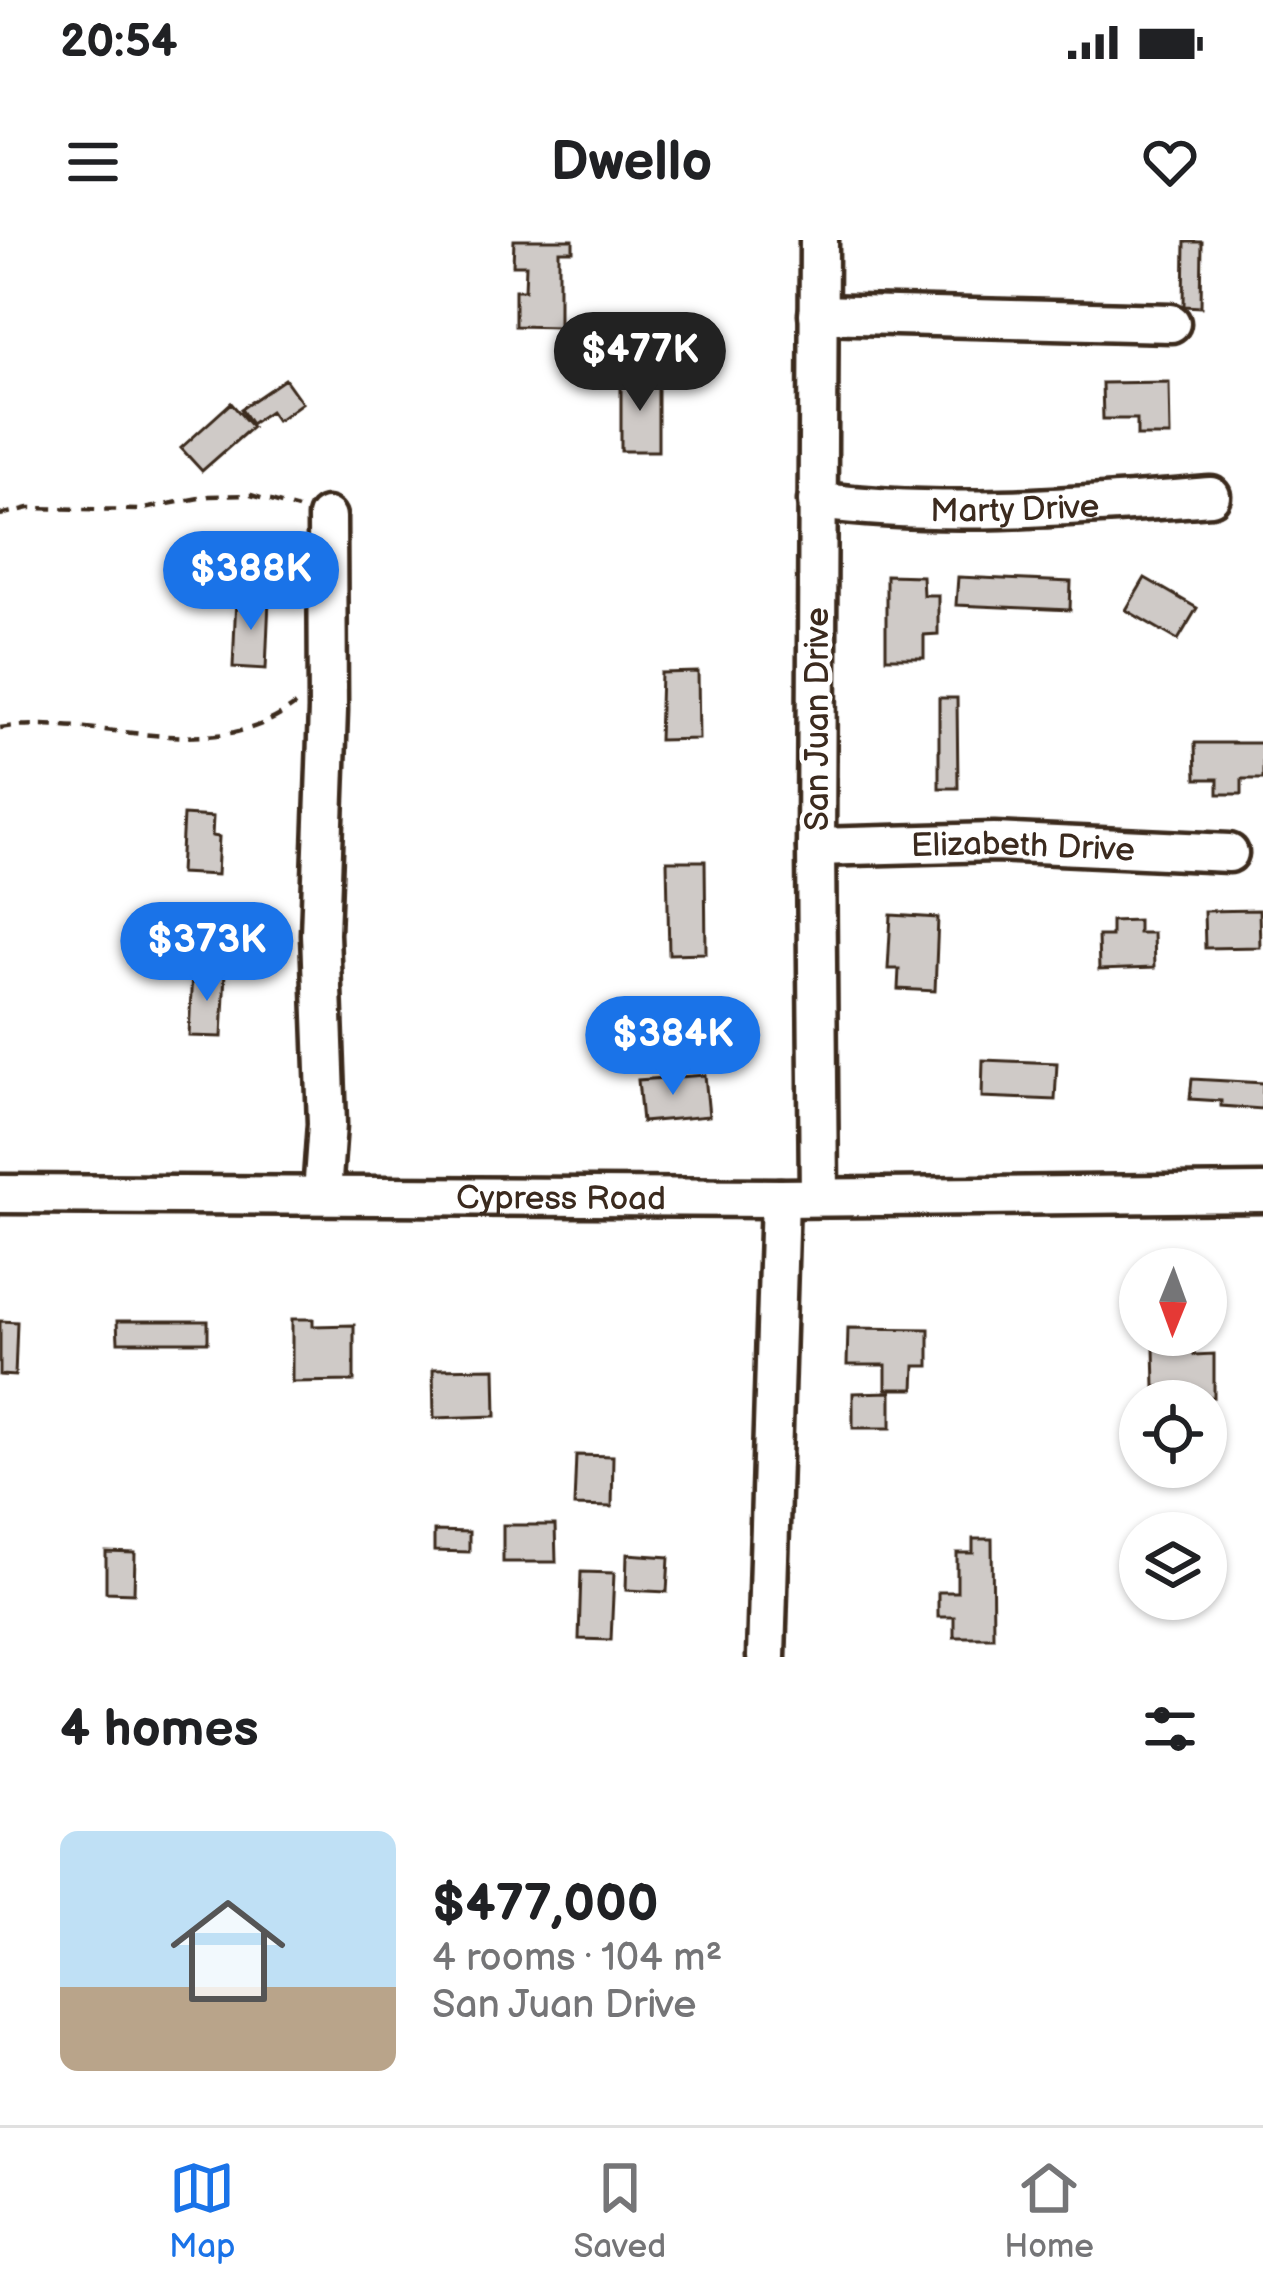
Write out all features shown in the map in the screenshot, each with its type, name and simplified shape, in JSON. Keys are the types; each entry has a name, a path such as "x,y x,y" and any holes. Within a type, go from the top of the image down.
{"street":[{"name":"San Juan Drive","path":"819,240 816,848 820,1197"},
{"path":"818,314 1171,323"},
{"name":"Marty Drive","path":"817,501 941,510 1211,496"},
{"path":"322,1194 327,1124 320,934 328,680 327,517"},
{"name":"Elizabeth Drive","path":"816,848 994,842 1229,853"},
{"name":"Cypress Road","path":"0,1195 780,1198 1263,1193"},
{"path":"766,1657 780,1198"}],"path":[{"path":"0,515 29,508 138,510 209,496 250,495 327,517"},
{"path":"0,728 24,723 130,733 236,732 282,715 328,680"}],"building":[{"path":"514,240 573,240 573,251 559,251 559,327 515,326 515,290 525,290 526,265 513,265"},
{"path":"1185,242 1202,242 1201,307 1184,306"},
{"path":"621,377 658,377 658,451 621,451"},
{"path":"285,379 302,403 277,421 270,411 251,424 241,409"},
{"path":"1169,382 1170,436 1137,436 1137,419 1103,419 1102,383"},
{"path":"231,403 252,427 202,471 181,448"},
{"path":"886,575 922,576 923,595 938,595 938,634 924,635 924,658 886,658"},
{"path":"958,577 1071,582 1070,610 956,605"},
{"path":"1145,578 1197,608 1178,640 1126,610"},
{"path":"236,597 269,599 266,669 233,667"},
{"path":"698,672 699,739 659,740 661,673"},
{"path":"939,698 957,698 958,788 939,788"},
{"path":"1195,743 1263,743 1263,779 1242,779 1242,794 1218,794 1218,779 1196,779"},
{"path":"183,815 213,817 212,836 219,837 217,875 180,873"},
{"path":"667,861 705,861 706,953 669,954"},
{"path":"1259,910 1260,947 1205,948 1204,911"},
{"path":"891,915 938,918 935,991 898,989 899,969 888,969"},
{"path":"1138,920 1138,933 1153,933 1154,968 1099,970 1098,936 1111,936 1111,921"},
{"path":"192,970 225,971 222,1037 189,1036"},
{"path":"983,1060 1057,1063 1055,1100 982,1097"},
{"path":"705,1075 709,1116 642,1122 638,1080"},
{"path":"1192,1079 1263,1083 1262,1109 1190,1099"},
{"path":"292,1319 313,1319 313,1326 354,1325 354,1381 292,1382"},
{"path":"0,1321 17,1322 15,1376 0,1375"},
{"path":"117,1321 208,1321 208,1342 118,1342"},
{"path":"848,1328 929,1329 929,1366 915,1366 914,1389 886,1389 886,1365 847,1365"},
{"path":"1154,1356 1214,1356 1214,1380 1155,1380"},
{"path":"495,1368 496,1416 434,1418 433,1369"},
{"path":"891,1392 891,1428 853,1428 853,1393"},
{"path":"576,1455 613,1456 612,1507 574,1506"},
{"path":"503,1525 555,1525 556,1562 503,1562"},
{"path":"434,1531 469,1532 469,1552 434,1551"},
{"path":"973,1539 992,1539 993,1637 954,1637 954,1617 938,1617 938,1592 957,1592 957,1553 973,1553"},
{"path":"106,1552 135,1553 134,1593 106,1592"},
{"path":"627,1554 669,1557 667,1592 626,1590"},
{"path":"581,1572 614,1573 611,1640 579,1639"}]}
